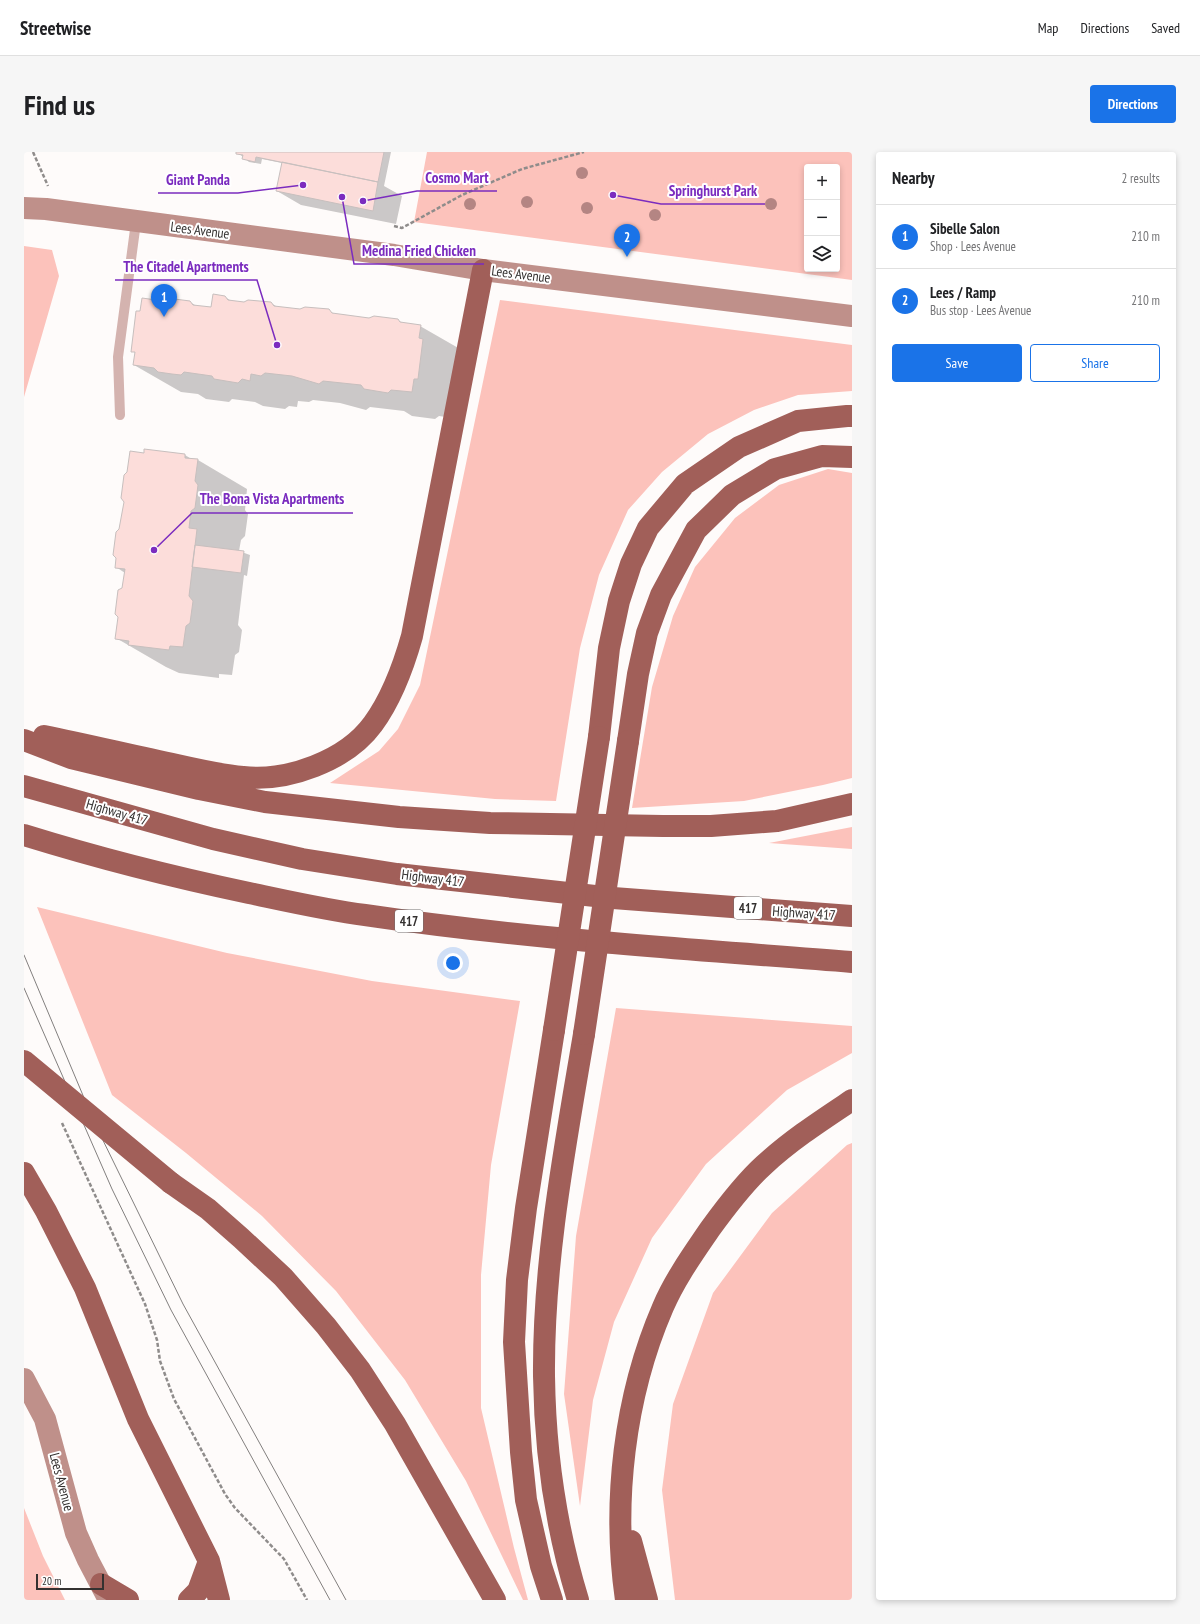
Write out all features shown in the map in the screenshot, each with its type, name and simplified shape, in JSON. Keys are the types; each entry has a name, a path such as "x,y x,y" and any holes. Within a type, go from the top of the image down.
{"highway":[{"path":"24,732 244,778 278,776 296,773 344,750 372,726 395,687 412,636 483,270"},
{"path":"552,1600 541,1566 526,1500 521,1452 514,1342 517,1280 526,1208 599,737 609,648 619,601 631,564 648,528 685,484 739,447 798,421 852,416"},
{"path":"578,1600 570,1573 557,1512 548,1445 544,1377 546,1310 551,1253 560,1182 584,1034 638,674 648,633 661,595 696,530 732,494 775,469 822,456 852,457"},
{"path":"24,740 71,758 199,789 265,802 399,817 490,823 711,826 777,821 852,804"},
{"name":"Highway 417","path":"24,786 213,839 302,859 397,874 605,897 852,916"},
{"name":"417","path":"24,835 157,873 296,903 363,915 470,930 630,945 852,962"},
{"path":"24,1061 171,1183 208,1209 283,1278 326,1326 360,1370 395,1424 495,1600"},
{"path":"626,1600 622,1552 623,1459 631,1408 643,1362 664,1306 686,1265 724,1210 764,1165 809,1129 852,1100"},
{"path":"24,1173 46,1211 85,1288 138,1419 208,1561 219,1600"},
{"path":"622,1507 647,1600"},
{"path":"189,1600 198,1591 208,1561"},
{"path":"105,1592 128,1600"}],"main road":[{"name":"Lees Avenue","path":"24,208 46,209 391,255 483,270 852,316"},
{"name":"Lees Avenue","path":"24,1379 45,1419 76,1533 105,1592 116,1600"}],"lane":[{"path":"120,415 118,357 136,222"}],"path":[{"path":"33,152 49,187"},
{"path":"394,226 402,228 462,195 522,169 584,152"},
{"path":"62,1122 145,1304 157,1340 160,1360 174,1399 225,1494 235,1508 284,1560 307,1600"}],"shaded area":[{"path":"427,152 852,152 852,280 414,222"},
{"path":"24,246 52,250 59,276 24,397"},
{"path":"500,300 852,345 852,391 798,395 754,410 708,434 662,472 628,510 599,575 580,648 556,801 495,799 330,783 379,751 398,729 420,685"},
{"path":"828,469 852,473 852,778 744,801 632,808 652,687 673,616 695,567 735,518 779,485"},
{"path":"852,827 852,849 769,843"},
{"path":"37,907 227,953 372,981 520,1001 491,1165 481,1275 481,1408 514,1548 528,1600 523,1600 466,1481 405,1380 336,1291 262,1216 186,1153 112,1095"},
{"path":"616,1008 852,1026 852,1053 787,1090 706,1164 652,1238 614,1322 593,1400 580,1506 564,1394 576,1236"},
{"path":"852,1143 852,1600 675,1600 662,1490 673,1404 713,1293 772,1213 847,1145"},
{"path":"24,1508 43,1556 65,1600 24,1600"}],"building":[{"path":"236,152 384,152 378,182 256,157 255,162 242,159 243,155 236,154"},
{"path":"282,162 378,182 373,211 276,191"},
{"path":"213,294 225,296 228,300 244,302 248,300 271,302 274,306 300,309 305,307 329,309 332,313 369,318 374,316 398,319 400,322 421,325 419,338 423,339 418,379 414,379 412,392 391,390 388,393 364,389 361,385 323,381 319,384 292,376 265,373 261,376 251,374 250,381 242,379 238,383 214,379 212,376 184,372 181,375 158,372 154,368 133,365 135,352 131,352 136,311 140,311 142,298 163,301 167,298 190,301 193,305 211,307"},
{"path":"144,449 185,454 185,458 198,459 195,481 198,485 195,508 191,511 189,528 197,529 189,596 193,601 190,623 186,626 183,647 170,646 169,650 128,645 129,641 115,639 118,617 115,614 118,590 122,588 125,569 115,568 116,558 113,555 116,532 119,529 124,502 121,498 124,475 127,472 130,451 144,453"},
{"path":"195,545 244,551 241,573 192,567"}],"tram line":[{"path":"24,955 95,1124 183,1304 346,1600"},
{"path":"24,988 112,1189 171,1310 330,1600"}],"place":[{"name":"Giant Panda","path":"303,185"},
{"name":"Springhurst Park","path":"613,195"},
{"name":"Medina Fried Chicken","path":"342,197"},
{"name":"Cosmo Mart","path":"363,201"},
{"name":"Lees / Ramp","path":"627,257"},
{"name":"Sibelle Salon","path":"164,317"},
{"name":"The Citadel Apartments","path":"277,345"},
{"name":"The Bona Vista Apartments","path":"154,550"}]}
